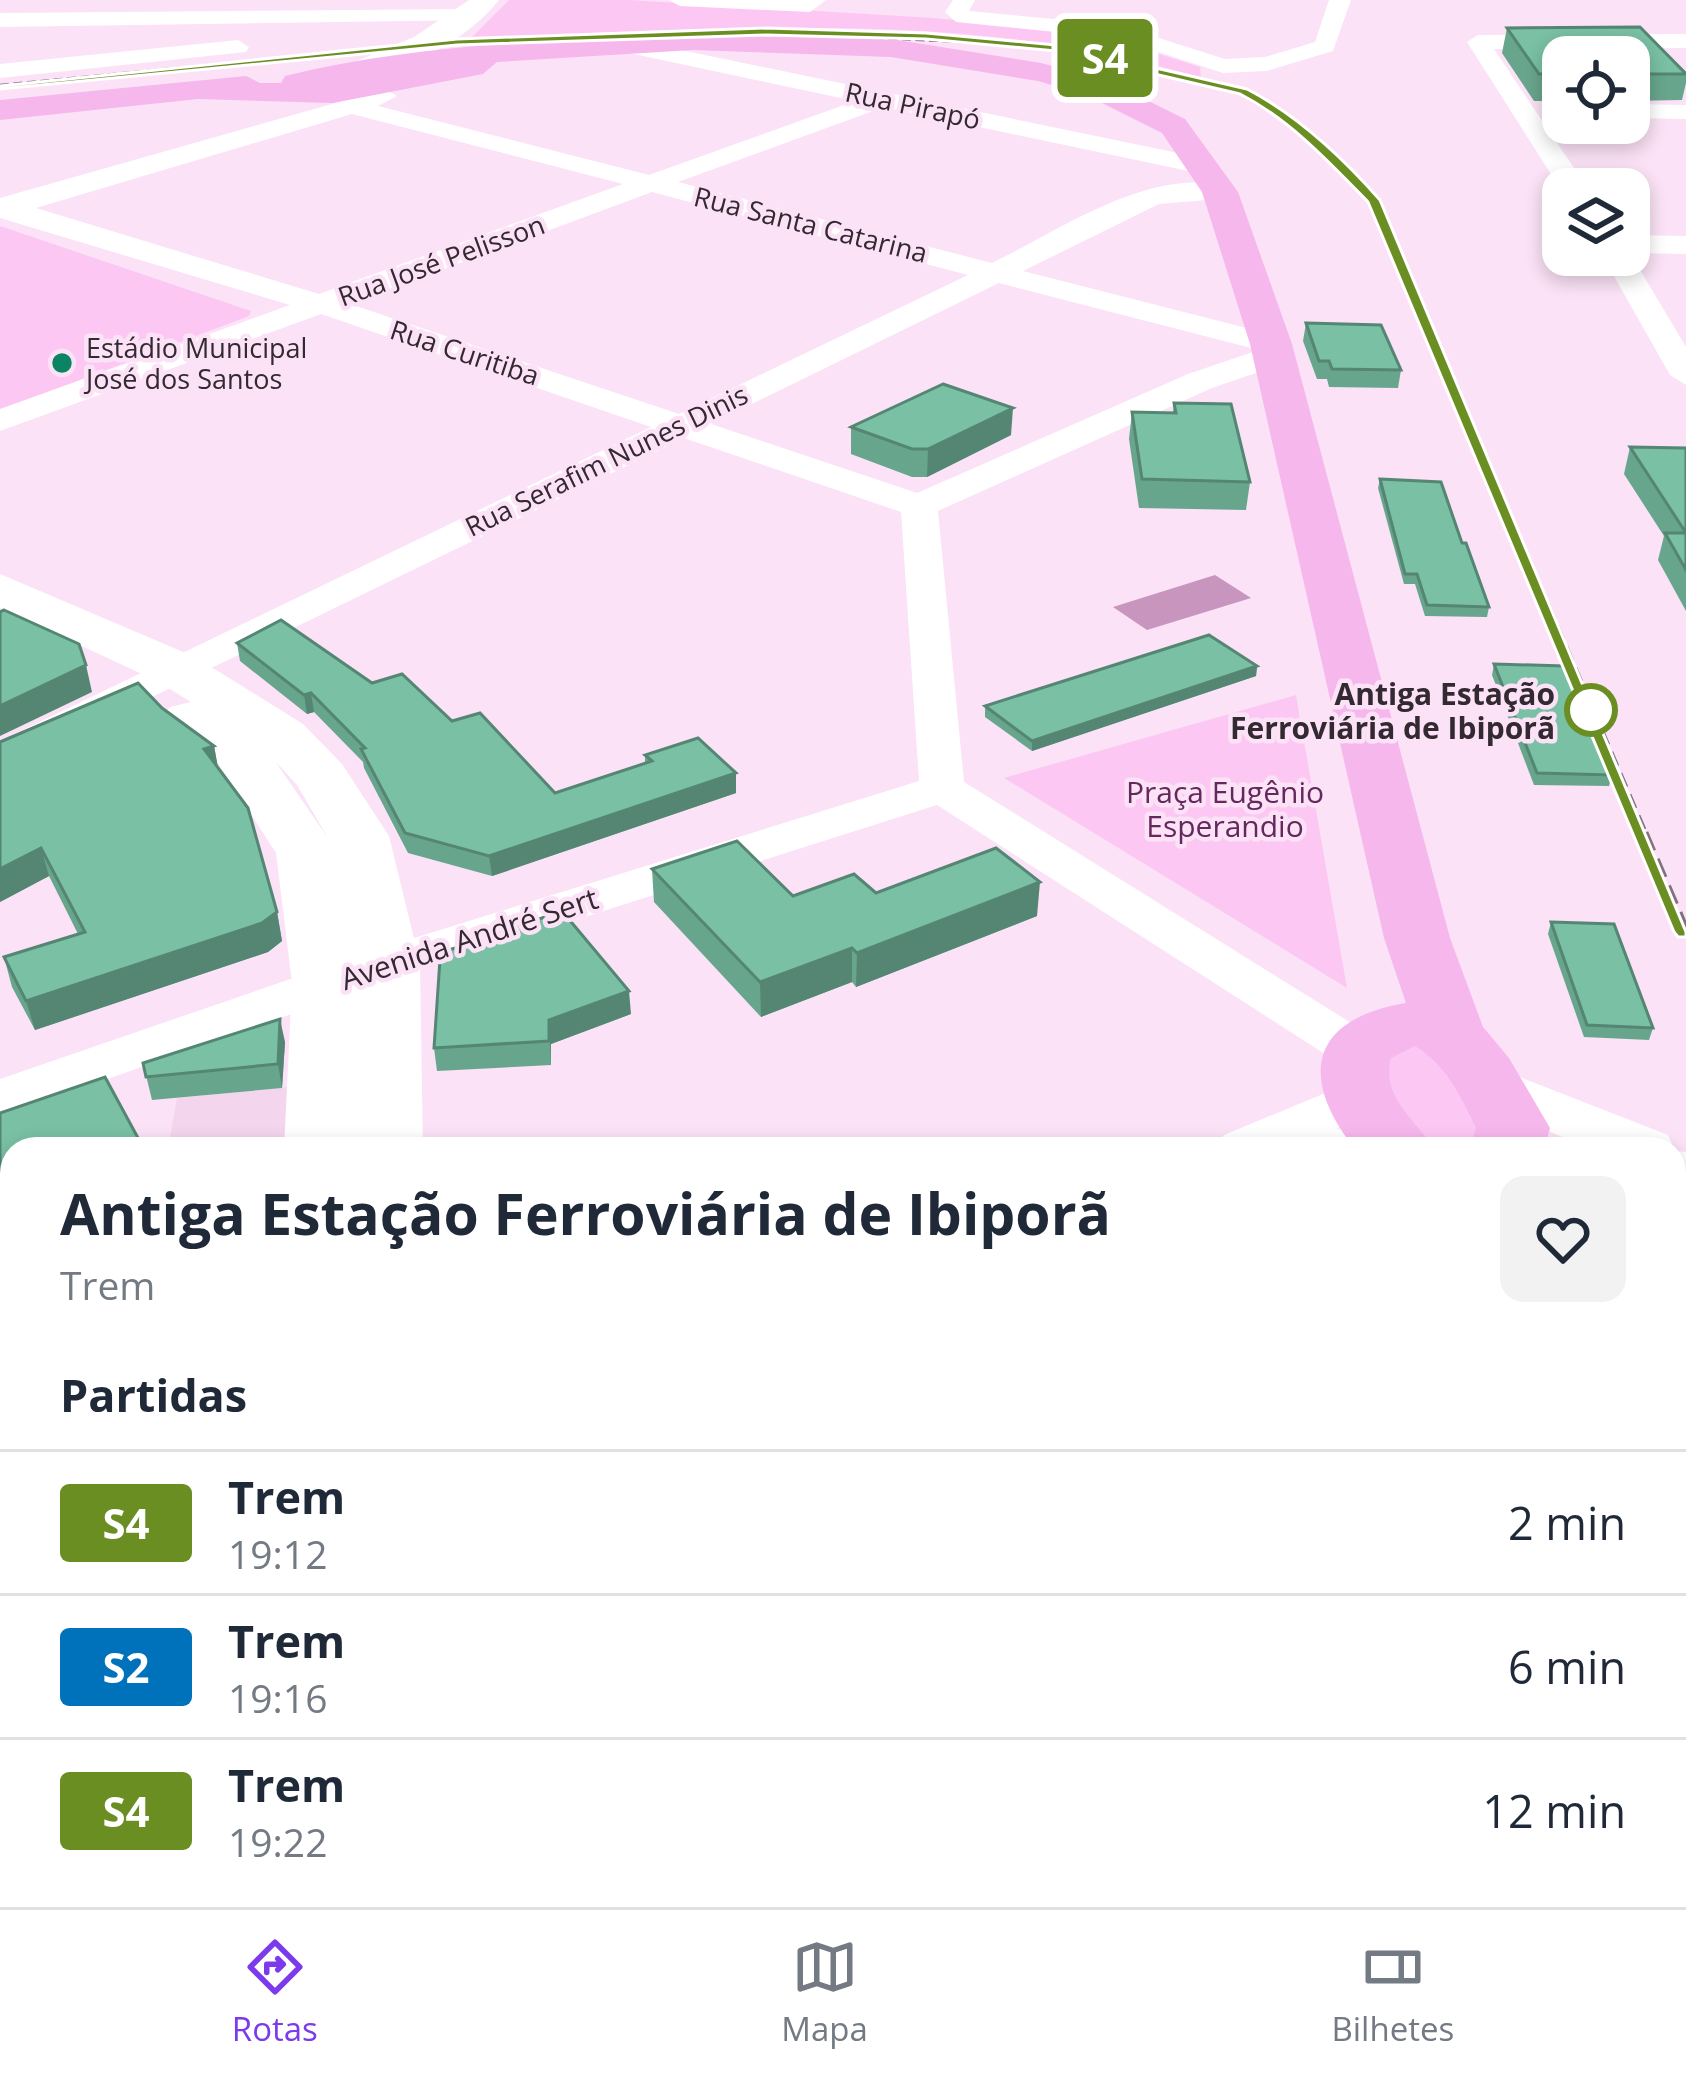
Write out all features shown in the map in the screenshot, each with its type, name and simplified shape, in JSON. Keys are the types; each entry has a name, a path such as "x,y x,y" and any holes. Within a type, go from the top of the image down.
{"main road":[{"path":"471,13 453,36 476,61"},
{"path":"309,95 356,72 396,60 471,13"},
{"path":"356,72 632,46 760,41 939,53 1097,88 1174,126 1212,179 1273,350 1417,938 1396,1092 1513,1128 1511,1137"},
{"path":"0,110 202,92 309,95 369,90 435,77 476,61"},
{"path":"0,589 158,678 284,736 321,776 358,836 387,963 386,1137"},
{"path":"0,621 158,678 237,748 272,795 307,853 326,983 321,1137"}],"street":[{"path":"680,0 813,3"},
{"path":"964,0 956,12 964,17 1121,24 1184,57 1239,67 1267,64 1325,46 1340,0"},
{"path":"0,20 471,13"},
{"path":"0,71 272,44 471,13"},
{"path":"1577,36 1601,13"},
{"path":"1542,39 1478,43 1560,168"},
{"path":"1650,40 1686,41"},
{"name":"Rua Pirapó","path":"632,46 882,99 1212,179"},
{"path":"2,208 309,95 351,106 435,77"},
{"name":"Rua José Pelisson","path":"0,421 882,99"},
{"name":"Rua Santa Catarina","path":"351,106 1000,273 1273,350"},
{"path":"1521,110 1542,110"},
{"path":"1650,111 1686,112"},
{"name":"Rua Serafim Nunes Dinis","path":"0,758 1150,196 1182,191 1212,179"},
{"name":"Rua Curitiba","path":"2,208 320,304 919,506"},
{"path":"1650,244 1686,245"},
{"path":"1629,276 1686,375"},
{"path":"1273,350 919,506 942,788 1396,1092 1584,1127 1613,1137"},
{"name":"Avenida André Sert","path":"0,1099 326,983 942,788"},
{"path":"1276,1137 1396,1092"}],"shaded area":[{"path":"1215,575 1251,598 1147,630 1113,607"},
{"path":"298,1086 293,1137 170,1137 177,1098"}],"green space":[{"path":"509,0 629,0 934,18 1093,33 1200,67 1201,77 1092,51 923,31 769,28 462,47"},
{"name":"Estádio Municipal José dos Santos","path":"0,226 251,311 249,316 0,410"},
{"name":"Praça Eugênio Esperandio","path":"1296,695 1347,988 1004,778"},
{"path":"1412,1045 1434,1050 1480,1119 1475,1137 1418,1137 1399,1114 1377,1061"}],"building":[{"path":"1640,27 1649,36 1542,36 1539,74 1507,28"},
{"path":"1650,37 1686,74 1650,74"},
{"path":"1306,323 1381,325 1401,370 1332,369 1329,361 1319,361"},
{"path":"943,384 1013,408 928,449 912,449 851,427"},
{"path":"1174,403 1231,404 1250,482 1142,479 1132,412 1176,413"},
{"path":"1630,447 1686,448 1686,533"},
{"path":"1380,479 1441,482 1489,607 1427,605 1417,574 1405,574"},
{"path":"1665,533 1686,533 1686,570"},
{"path":"0,612 79,644 86,665 0,706"},
{"path":"281,620 372,683 402,674 452,721 480,713 555,793 652,761 645,755 698,738 736,773 489,856 405,833 361,749 365,748 311,693 304,695 237,643"},
{"path":"1209,635 1257,666 1032,741 985,706"},
{"path":"1494,664 1564,666 1612,775 1537,773"},
{"path":"138,683 162,708 214,746 204,749 248,808 277,912 262,923 26,1001 4,957 85,932 41,848 0,869 0,742"},
{"path":"737,841 793,896 854,874 876,893 996,848 1040,882 857,953 852,948 760,982 652,869"},
{"path":"562,911 629,991 549,1020 549,1041 434,1048 440,959 446,951"},
{"path":"1551,922 1614,924 1653,1028 1587,1025"},
{"path":"280,1019 278,1064 146,1077 143,1063"},
{"path":"105,1077 138,1137 0,1137 0,1113"}],"railway":[{"path":"0,86 457,42 766,31 1018,44 1148,67 1244,92 1264,102 1329,155 1376,207"},
{"path":"1376,207 1493,481"},
{"path":"1492,478 1645,836"},
{"path":"1644,833 1686,932"}],"train":[{"name":"S4","path":"0,86 457,42 833,32 1056,48 1215,82 1264,102 1329,154 1373,200 1686,932"}],"place":[{"name":"Estádio Municipal José dos Santos","path":"62,363"},
{"name":"Antiga Estação Ferroviária de Ibiporã","path":"1591,710"}]}
